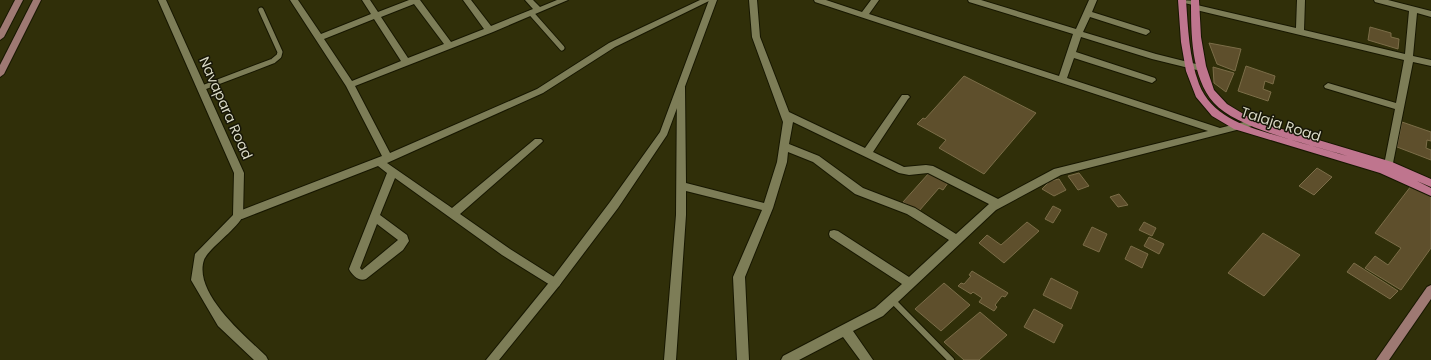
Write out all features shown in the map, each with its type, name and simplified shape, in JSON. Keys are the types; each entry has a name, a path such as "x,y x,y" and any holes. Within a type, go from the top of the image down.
{"main road":[{"path":"0,37 4,25 19,0"},
{"path":"0,74 37,0"},
{"name":"Talaja Road","path":"1183,0 1188,65 1201,97 1208,107 1219,117 1237,126 1383,170 1431,192"},
{"name":"Talaja Road","path":"1195,3 1201,68 1215,99 1232,112 1252,122 1388,164 1431,183"},
{"path":"1208,107 1220,102"},
{"path":"1382,360 1431,290"}],"street":[{"name":"Navapara Road","path":"162,0 239,173 238,216"},
{"path":"294,0 350,85 383,160 392,172 555,284"},
{"path":"366,0 407,63"},
{"path":"318,38 416,0 450,46"},
{"path":"467,0 490,30"},
{"path":"529,0 534,12"},
{"path":"350,85 564,0"},
{"path":"262,360 222,322 197,280 199,257 238,216 383,160 540,91 612,45 706,0"},
{"path":"492,360 555,284 614,205 664,133 713,0"},
{"path":"743,360 739,277 768,208 782,162 788,122 756,37 753,0"},
{"path":"818,0 1219,131"},
{"path":"864,15 875,0"},
{"path":"972,0 1155,57 1201,68"},
{"path":"1062,80 1093,0"},
{"path":"1183,0 1300,31 1431,63"},
{"path":"1300,31 1301,0"},
{"path":"1378,0 1431,14"},
{"path":"1388,164 1409,58 1413,9"},
{"path":"1087,13 1146,32"},
{"path":"1071,54 1152,80"},
{"path":"1328,86 1399,107"},
{"path":"670,360 681,215 681,87"},
{"path":"867,152 889,122 904,97"},
{"path":"785,114 908,171 921,168 930,169 998,204"},
{"path":"787,360 879,312 992,207 1058,172 1252,122"},
{"path":"452,214 538,141"},
{"path":"784,146 816,160 859,191 911,211 957,240"},
{"path":"375,217 403,238 404,241 399,247 362,276 354,269 392,172"},
{"path":"681,186 768,208"},
{"path":"834,234 910,283"},
{"path":"844,330 866,360"}],"lane":[{"path":"202,88 273,61 279,56 280,52 261,10"},
{"path":"534,12 562,48"},
{"path":"892,300 951,360"}],"building":[{"path":"1370,27 1391,33 1391,37 1399,39 1398,49 1368,40"},
{"path":"1209,43 1241,49 1235,71 1217,64"},
{"path":"1246,66 1275,76 1273,84 1265,81 1263,89 1271,92 1268,101 1238,91"},
{"path":"1213,67 1234,73 1226,92 1214,83"},
{"path":"964,76 1036,113 984,174 939,148 946,140 917,124 923,118 925,119"},
{"path":"1402,122 1431,132 1431,141 1427,140 1426,148 1431,150 1431,160 1397,147"},
{"path":"1317,168 1332,177 1314,195 1299,186"},
{"path":"929,173 948,183 943,190 939,188 919,211 903,202"},
{"path":"1079,173 1089,186 1078,190 1068,176"},
{"path":"1059,179 1066,190 1054,196 1042,189 1050,181"},
{"path":"1411,186 1431,196 1431,248 1401,290 1365,268 1375,256 1388,265 1401,248 1375,233"},
{"path":"1119,194 1128,205 1118,207 1110,197"},
{"path":"1053,206 1061,210 1053,223 1045,219"},
{"path":"1027,222 1039,231 1004,263 979,243 987,235 1001,245"},
{"path":"1144,222 1156,228 1152,236 1139,230"},
{"path":"1092,227 1107,234 1099,252 1083,245"},
{"path":"1263,233 1300,255 1264,296 1228,273"},
{"path":"1149,237 1164,244 1159,254 1144,246"},
{"path":"1131,246 1148,254 1142,268 1125,259"},
{"path":"1354,263 1398,291 1390,299 1347,272"},
{"path":"972,271 1008,293 1005,297 1002,296 995,305 997,307 994,311 979,302 982,298 973,292 971,294 958,286 961,283 964,284 971,276 969,275"},
{"path":"1051,278 1078,292 1071,309 1043,295"},
{"path":"944,283 970,305 941,331 915,309"},
{"path":"1034,309 1063,325 1054,343 1024,327"},
{"path":"980,312 1007,335 979,360 964,360 944,342"}]}
